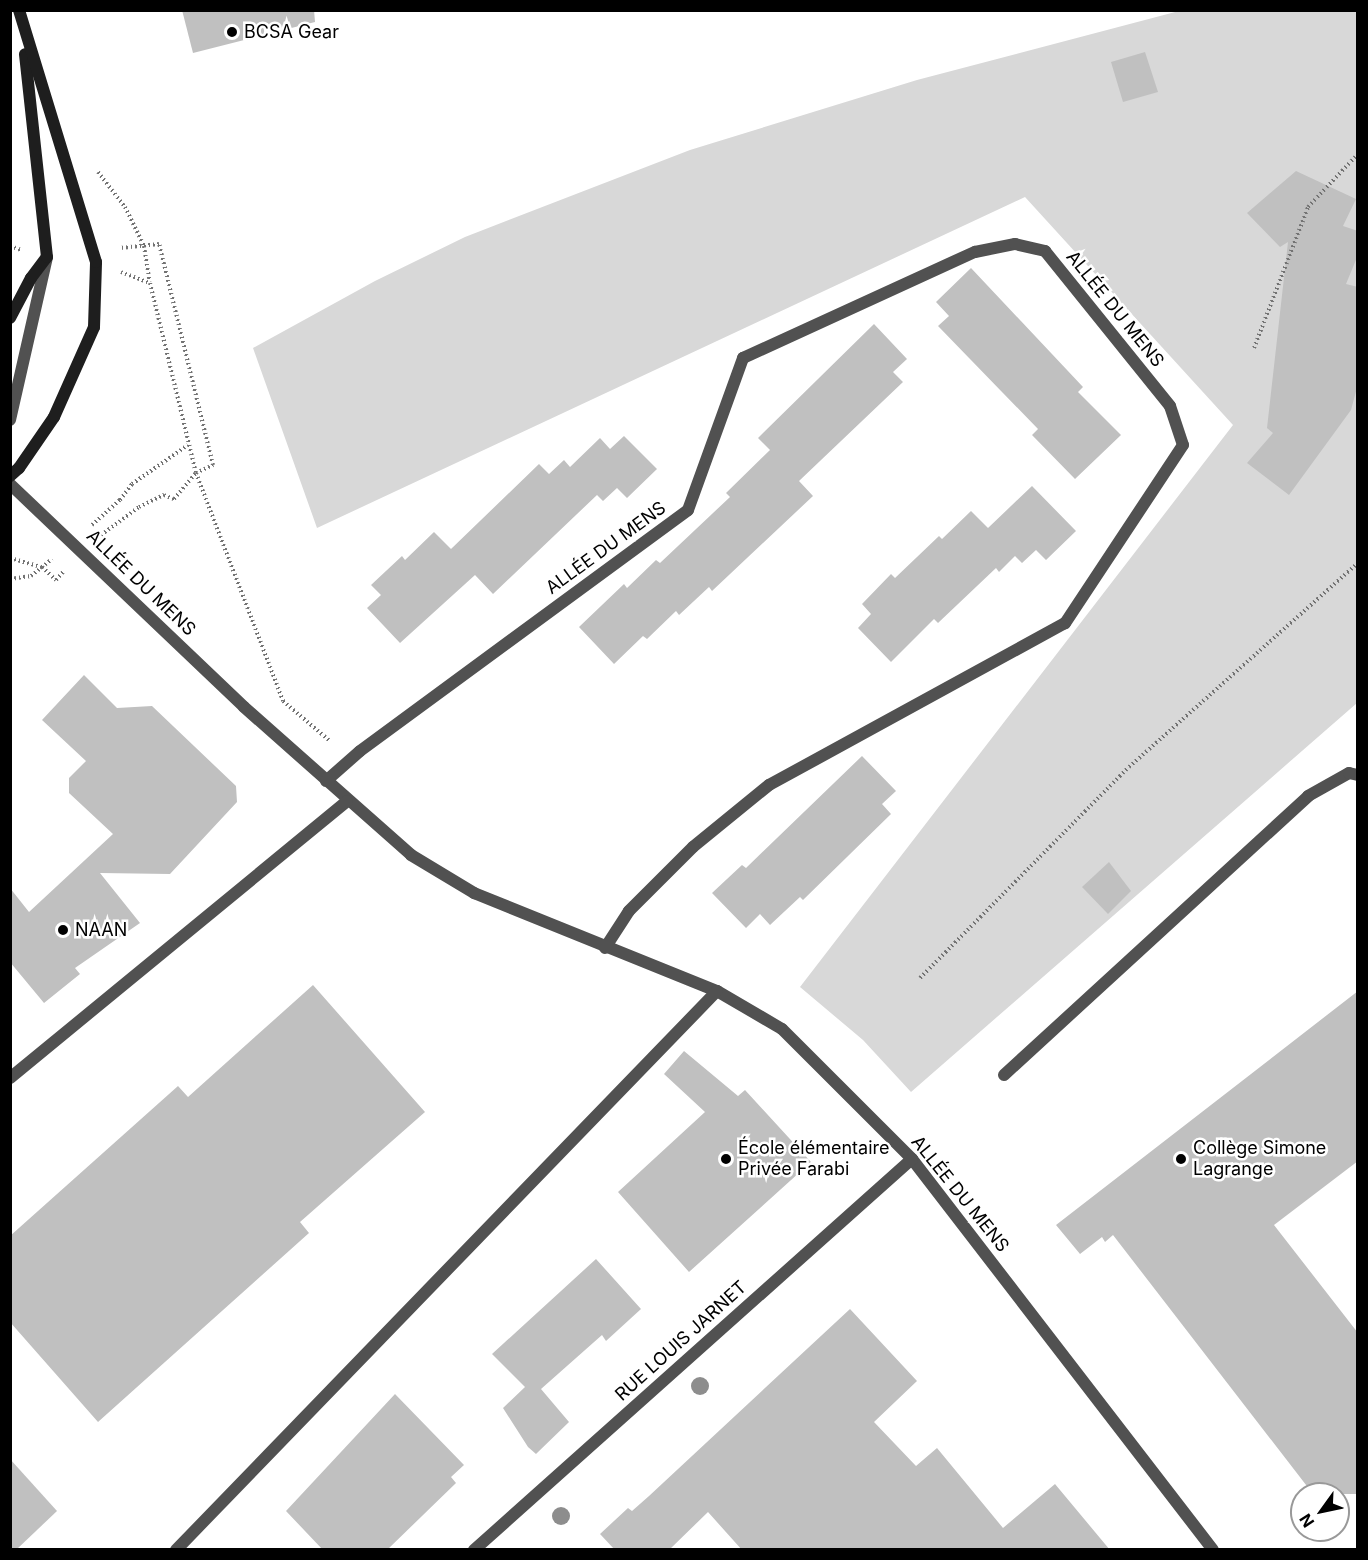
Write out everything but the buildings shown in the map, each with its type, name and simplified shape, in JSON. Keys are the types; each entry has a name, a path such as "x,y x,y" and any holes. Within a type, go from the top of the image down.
{"main road":[{"path":"10,318 31,278 47,257 19,10"},
{"path":"10,476 19,468 54,417 94,327 96,262 22,26"}],"street":[{"name":"ALLÉE DU MENS","path":"326,781 343,764 688,510 744,358 975,252 1015,244 1045,251 1170,406 1183,445 1065,623 769,786 693,847 629,911 605,948"},
{"path":"10,420 47,257"},
{"name":"ALLÉE DU MENS","path":"10,484 244,706 347,801 411,855 474,893 605,948 717,991 782,1029 912,1159 1213,1550"},
{"path":"1004,1075 1308,796 1349,773 1358,775"},
{"path":"10,1078 347,801"},
{"path":"176,1550 717,991"},
{"name":"RUE LOUIS JARNET","path":"474,1550 912,1159"}],"path":[{"path":"1254,348 1308,207 1358,154"},
{"path":"93,166 125,207 144,246 150,283 196,473 283,701 329,739 343,764"},
{"path":"10,558 42,567 56,580 82,551 110,526 139,507 164,495 174,499 196,473 213,465 159,244 126,249 90,242"},
{"path":"96,262 150,283"},
{"path":"10,579 31,576 120,500 132,484 188,445"},
{"path":"920,978 1129,767 1358,563"}],"shaded area":[{"path":"1179,11 1357,11 1357,703 911,1092 863,1040 800,987 1233,425 1025,197 317,528 253,348 375,281 465,237 690,150 917,80"}],"place":[{"name":"BCSA Gear","path":"232,32"},
{"name":"NAAN","path":"63,930"},
{"name":"École élémentaire Privée Farabi","path":"726,1159"},
{"name":"Collège Simone Lagrange","path":"1181,1159"}]}
